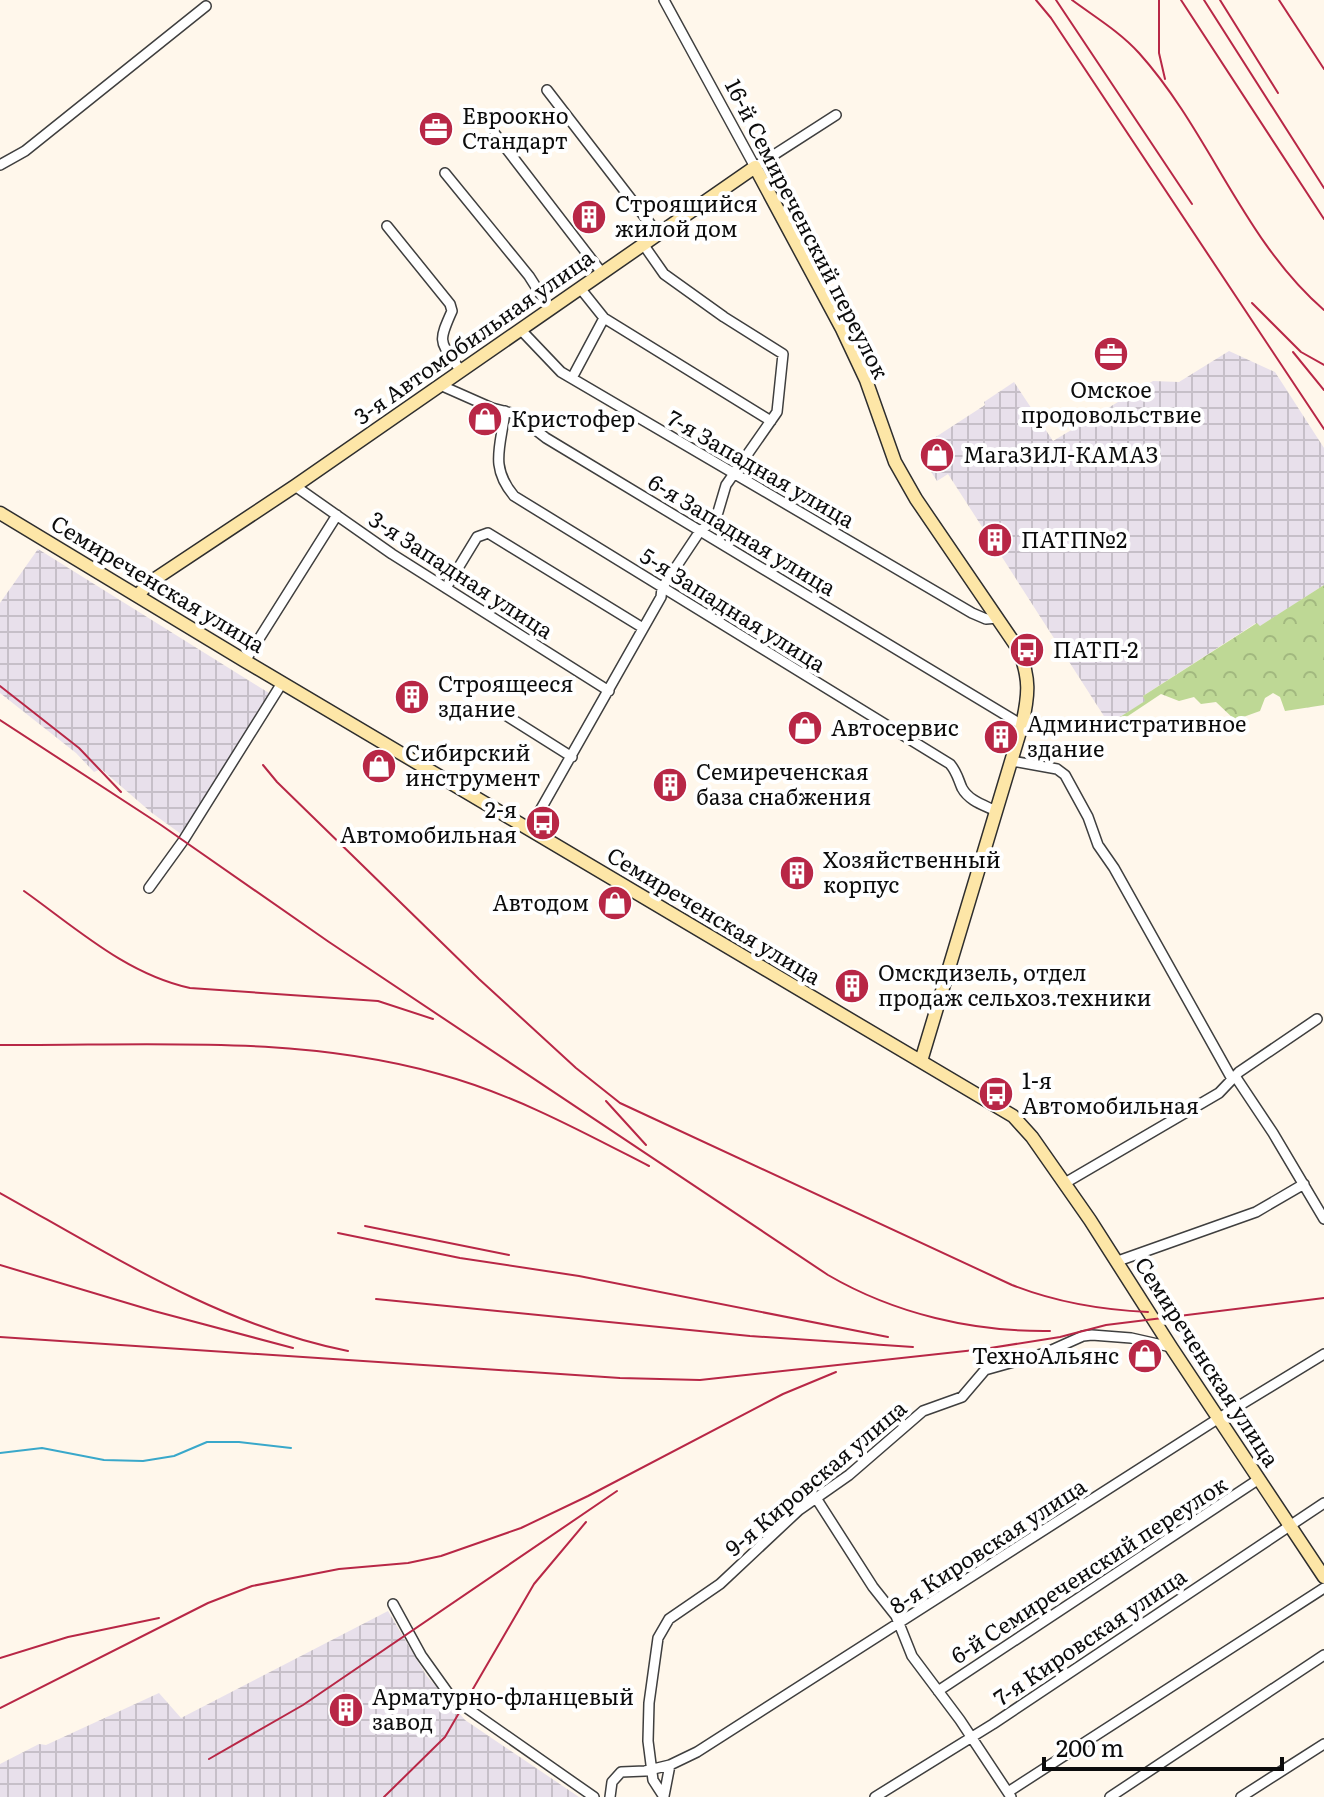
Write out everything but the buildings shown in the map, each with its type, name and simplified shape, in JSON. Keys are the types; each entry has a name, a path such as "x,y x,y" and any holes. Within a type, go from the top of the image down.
{"street":[{"name":"16-й Семиреченский переулок","path":"664,0 855,356 895,462 916,499 1019,650 1029,684 1022,725"},
{"path":"0,165 25,151 206,6"},
{"path":"547,90 658,234"},
{"name":"3-я Автомобильная улица","path":"138,595 149,583 295,486 755,167 836,115"},
{"path":"495,134 602,273"},
{"path":"445,173 529,276 550,309"},
{"path":"387,226 450,304 452,311 442,335 442,344 460,370"},
{"path":"529,830 661,597 662,588 700,531 713,521 732,473 771,421 780,398 783,354 664,274 643,244"},
{"path":"580,288 604,318 771,421"},
{"path":"572,378 604,318"},
{"name":"7-я Западная улица","path":"520,329 561,372 972,613 986,619 998,618"},
{"name":"6-я Западная улица","path":"440,385 515,414 546,438 1022,725"},
{"name":"5-я Западная улица","path":"505,411 497,466 503,483 514,496 950,764 957,772 964,793 975,802 996,811"},
{"name":"3-я Западная улица","path":"295,486 392,554 609,691"},
{"name":"Семиреченская улица","path":"0,513 1013,1116 1032,1137 1118,1261 1171,1347 1324,1577"},
{"path":"245,661 337,515"},
{"path":"446,588 477,537 488,533 643,628"},
{"path":"149,888 183,841 282,683"},
{"path":"499,711 572,757"},
{"path":"921,1061 1022,725"},
{"path":"1012,761 1057,769 1065,775 1088,817 1098,845 1233,1077 1324,1219"},
{"path":"1065,1183 1219,1093 1233,1077 1317,1019"},
{"path":"1118,1261 1256,1212 1304,1184"},
{"name":"9-я Кировская улица","path":"652,1770 648,1741 649,1703 658,1638 669,1619 720,1584 787,1520 849,1475 923,1411 962,1397 985,1370 1045,1353 1092,1335 1131,1338 1171,1347"},
{"name":"8-я Кировская улица","path":"610,1797 612,1782 621,1772 652,1770 697,1752 1324,1354"},
{"name":"6-й Семиреченский переулок","path":"938,1691 1259,1479"},
{"path":"816,1498 873,1587 901,1624 912,1656 1009,1794 1324,1588"},
{"name":"7-я Кировская улица","path":"875,1797 993,1724 1324,1503"},
{"path":"393,1604 421,1655 451,1697 594,1797"},
{"path":"1110,1797 1324,1655"},
{"path":"1241,1797 1324,1744"},
{"path":"664,1796 670,1765"},
{"path":"652,1770 654,1784 664,1796"}],"shaded area":[{"path":"1229,351 1275,372 1324,448 1324,585 1259,627 1256,623 1143,696 1146,701 1109,724 993,543 987,546 981,537 986,533 948,474 937,481 921,456 928,442 1014,382 1053,441 1153,381 1179,382"},
{"path":"38,549 269,693 181,834 101,769 94,772 76,753 0,693 0,603"},
{"path":"388,1611 426,1675 465,1720 579,1797 0,1797 0,1764 39,1744 46,1745 159,1693 181,1718"}],"green space":[{"path":"1324,585 1324,705 1285,711 1280,697 1273,693 1265,698 1260,711 1235,720 1216,702 1201,704 1194,697 1179,701 1161,694 1119,722 1109,724 1145,701 1143,696 1257,623 1260,626"}],"waterway":[{"path":"0,1453 42,1448 104,1460 143,1461 174,1456 207,1442 291,1448"}],"railway":[{"path":"1036,0 1051,18 1324,429"},
{"path":"1056,0 1192,204"},
{"path":"1072,0 1116,31 1139,53 1164,84 1271,251 1324,310"},
{"path":"1159,0 1159,53 1165,79"},
{"path":"1181,0 1324,219"},
{"path":"1204,0 1324,188"},
{"path":"1220,0 1278,93"},
{"path":"1279,0 1324,69"},
{"path":"1252,303 1301,352 1324,365"},
{"path":"1293,352 1324,390"},
{"path":"0,686 79,748 121,792"},
{"path":"0,720 161,825 329,942 828,1275 880,1300 935,1318 992,1328 1050,1331"},
{"path":"263,765 479,979 576,1068 620,1103 1012,1285 1079,1304 1148,1312"},
{"path":"24,891 102,948 167,981 190,988 378,1001 433,1019"},
{"path":"0,1045 221,1045 331,1053 385,1061 439,1074 493,1092 546,1114 649,1166"},
{"path":"606,1101 646,1145"},
{"path":"0,1193 126,1264 212,1306 301,1340 348,1351"},
{"path":"365,1226 509,1255"},
{"path":"338,1233 460,1258 579,1276 888,1337"},
{"path":"0,1265 293,1348"},
{"path":"0,1337 620,1378 700,1380 984,1349 1060,1337 1106,1325 1324,1298"},
{"path":"376,1299 750,1336 913,1347"},
{"path":"0,1708 208,1603 252,1586 339,1569 408,1563 441,1556 521,1528 783,1394 836,1372"},
{"path":"209,1759 303,1705 617,1491"},
{"path":"384,1797 445,1737 534,1584 586,1522"},
{"path":"0,1658 68,1637 159,1618"}],"place":[{"name":"Евроокно Стандарт","path":"436,129"},
{"name":"Строящийся жилой дом","path":"589,217"},
{"name":"Омское продовольствие","path":"1111,354"},
{"name":"Кристофер","path":"485,419"},
{"name":"МагаЗИЛ-КАМАЗ","path":"937,455"},
{"name":"ПАТП№2","path":"995,540"},
{"name":"ПАТП-2","path":"1027,650"},
{"name":"Строящееся здание","path":"412,697"},
{"name":"Автосервис","path":"805,728"},
{"name":"Административное здание","path":"1001,737"},
{"name":"Сибирский инструмент","path":"379,766"},
{"name":"Семиреченская база снабжения","path":"670,785"},
{"name":"2-я Автомобильная","path":"543,823"},
{"name":"Хозяйственный корпус","path":"797,873"},
{"name":"Автодом","path":"615,903"},
{"name":"Омскдизель, отдел продаж сельхоз.техники","path":"852,986"},
{"name":"1-я Автомобильная","path":"996,1094"},
{"name":"ТехноАльянс","path":"1145,1356"},
{"name":"Арматурно-фланцевый завод","path":"346,1710"}]}
